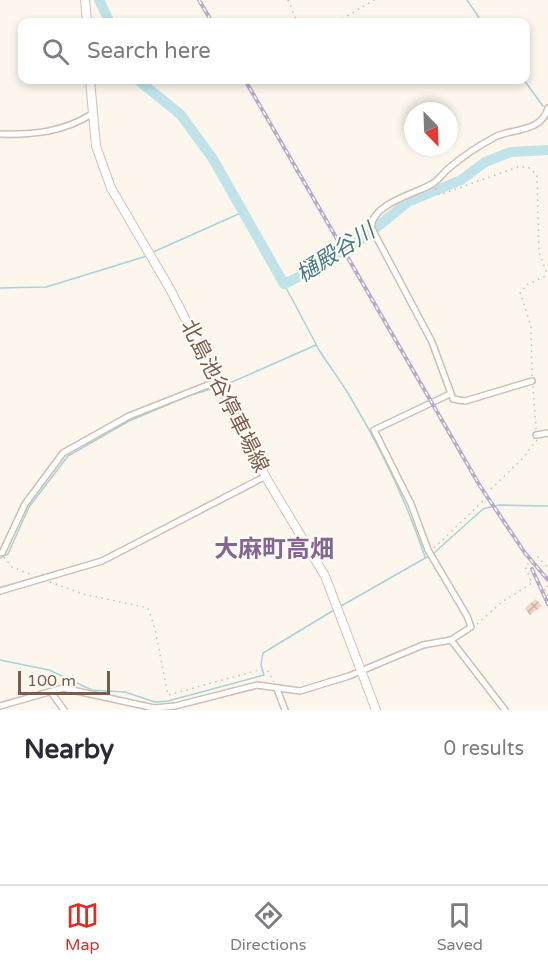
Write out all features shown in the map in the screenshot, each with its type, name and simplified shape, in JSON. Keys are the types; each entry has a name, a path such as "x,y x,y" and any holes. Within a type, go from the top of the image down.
{"main road":[{"path":"85,0 87,18"},
{"name":"北島池谷停車場線","path":"90,84 96,146 111,188 170,289 266,476 325,576 376,710"}],"street":[{"path":"532,381 458,402 450,394 432,342 372,230 373,219 382,210 434,183 449,168 494,138 509,131 532,127 543,119 548,108"},
{"path":"0,134 29,135 62,129 92,114"},
{"path":"2,553 25,504 63,453 129,416 220,385"},
{"path":"0,706 51,692 73,689 93,696 164,708 241,687 257,685 300,691 312,689 423,645 451,640 471,627 457,596 428,551 411,504 374,430 450,394"},
{"path":"536,435 548,433"},
{"path":"0,591 45,580 102,561 266,476"},
{"path":"451,640 505,710"},
{"path":"273,688 285,710"},
{"path":"51,692 64,710"}],"path":[{"path":"288,0 295,18"},
{"path":"344,18 374,0"},
{"path":"436,187 439,195 518,167 528,166 533,170 538,183 539,252 548,275 528,284 520,292 531,326 532,381 536,400 537,441 491,489"},
{"path":"428,551 436,547 483,501"},
{"path":"471,627 516,592 519,594 532,583 525,566 538,557 548,568"},
{"path":"6,561 12,567 83,594 148,608 155,629 168,695 259,670 265,670 273,688"},
{"path":"548,586 544,588 548,596"}],"building":[{"path":"536,599 542,606 530,615 525,608"}],"waterway":[{"name":"樋殿谷川","path":"99,0 108,18"},
{"path":"467,0 479,18"},
{"name":"樋殿谷川","path":"143,84 181,115 213,159 284,284 319,267 362,239 408,202 461,180 485,162 511,152 548,150"},
{"path":"527,84 543,106"},
{"path":"151,253 243,212"},
{"path":"0,288 46,287 147,256"},
{"path":"284,284 316,344"},
{"path":"223,386 316,345 349,395 382,454 401,494 425,557"},
{"path":"0,558 8,554 29,507 68,456 129,421 191,395 218,387"},
{"path":"341,606 434,553 483,509 499,505 548,506"},
{"path":"0,660 49,670 92,690 125,692 155,702 168,701 264,675 261,665 263,653 334,610"}],"railway":[{"path":"199,0 210,18"},
{"path":"247,84 480,486 525,553 548,580"},
{"path":"532,569 548,604"}],"district":[{"name":"大麻町高畑","path":"274,549"}]}
